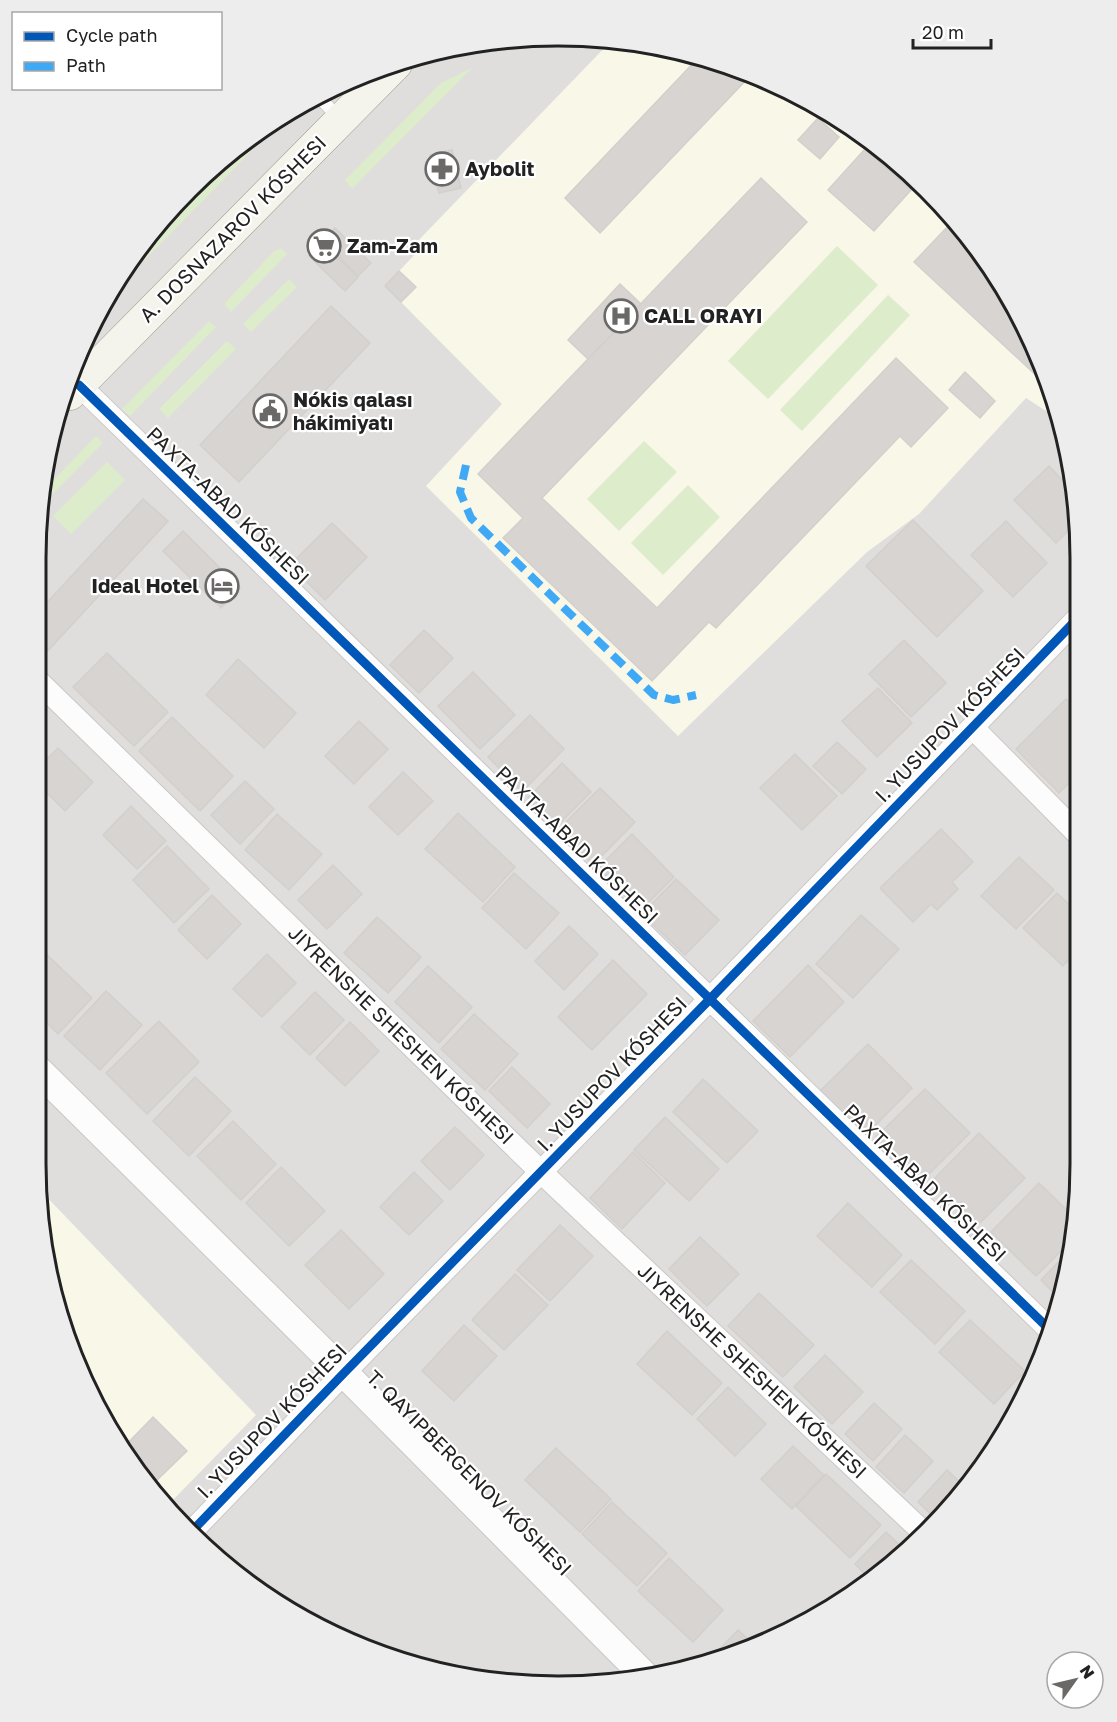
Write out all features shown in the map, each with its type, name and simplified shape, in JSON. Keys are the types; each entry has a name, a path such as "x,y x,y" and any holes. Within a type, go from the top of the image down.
{"main road":[{"name":"A. DOSNAZAROV KÓSHESI","path":"77,386 382,78"}],"street":[{"name":"PAXTA-ABAD KÓSHESI","path":"75,390 710,999 1044,1324"},
{"name":"I. YUSUPOV KÓSHESI","path":"196,1526 1070,626"},
{"name":"JIYRENSHE SHESHEN KÓSHESI","path":"47,690 541,1172 919,1528"},
{"path":"973,728 1070,826"},
{"path":"47,1079 344,1372 638,1669"}],"lane":[{"path":"325,103 341,120"}],"shaded area":[{"path":"558,46 592,48 658,56 691,64 754,85 785,99 843,133 870,152 921,196 943,221 965,247 1002,302 1032,363 1053,426 1061,459 1069,525 1070,1164 1066,1230 1053,1296 1032,1359 1002,1420 965,1475 921,1526 870,1570 843,1589 785,1623 723,1648 658,1666 558,1676 492,1671 426,1658 363,1637 302,1607 247,1570 196,1526 174,1501 133,1448 99,1390 85,1359 64,1296 51,1230 47,1164 47,558 51,492 64,426 85,363 115,302 152,247 196,196 221,174 247,152 303,115 363,85 394,74 459,56 492,51"},
{"path":"603,49 658,56 691,64 754,85 814,115 870,152 921,196 965,247 1002,302 1032,363 1048,411 1026,398 919,514 867,552 678,736 426,486 502,404 385,286 419,250 414,245"},
{"path":"48,1198 256,1415 173,1500 152,1475 115,1420 85,1359 64,1296 56,1263"}],"green space":[{"path":"472,68 352,189 345,180 441,83"},
{"path":"259,144 139,266 196,196"},
{"path":"837,246 878,285 768,399 728,361"},
{"path":"281,248 287,254 231,312 224,304 274,251"},
{"path":"289,279 297,287 251,332 243,324"},
{"path":"888,295 910,315 802,431 780,410"},
{"path":"209,321 216,327 130,416 122,409"},
{"path":"227,341 236,349 168,418 159,409"},
{"path":"96,436 103,443 51,496 53,481"},
{"path":"644,441 677,472 619,531 587,499"},
{"path":"107,462 125,480 71,534 53,516"},
{"path":"688,485 720,517 663,575 631,543"}],"building":[{"path":"692,64 745,82 600,233 565,198"},
{"path":"818,118 839,137 820,159 798,140"},
{"path":"865,149 911,190 874,231 828,190"},
{"path":"452,150 461,188 439,193 430,155"},
{"path":"761,178 807,222 542,498 657,608 896,358 948,408 911,447 900,436 716,628 709,622 652,681 503,538 523,518 478,474"},
{"path":"948,226 965,247 1002,302 1036,376 914,262"},
{"path":"335,228 371,263 358,276 322,241"},
{"path":"322,242 358,277 345,291 309,256"},
{"path":"399,271 416,287 401,302 385,286"},
{"path":"620,284 641,304 588,359 568,340"},
{"name":"Nókis qalası hákimiyatı","path":"331,306 370,343 239,482 200,445"},
{"path":"965,372 995,401 980,418 949,390"},
{"path":"1049,466 1064,482 1069,530 1056,543 1014,500"},
{"path":"143,499 168,521 47,652 47,602"},
{"path":"913,520 983,591 937,637 866,566"},
{"path":"1006,521 1047,563 1013,597 971,555"},
{"path":"332,523 367,557 325,600 290,565"},
{"path":"183,531 240,588 221,608 163,551"},
{"path":"424,630 453,658 419,693 390,665"},
{"path":"904,640 946,683 911,717 869,674"},
{"path":"107,653 168,712 134,746 73,687"},
{"path":"238,659 296,713 264,748 206,695"},
{"path":"473,672 515,715 480,749 438,706"},
{"path":"878,688 912,723 877,757 842,721"},
{"path":"1066,699 1070,703 1070,782 1059,793 1016,749"},
{"path":"530,715 564,749 522,792 488,757"},
{"path":"172,717 233,776 200,811 139,751"},
{"path":"359,721 388,749 354,784 325,756"},
{"path":"837,742 866,769 842,794 813,766"},
{"path":"58,748 93,782 65,811 47,793 47,759"},
{"path":"795,754 837,796 802,830 760,788"},
{"path":"562,763 591,792 556,827 528,798"},
{"path":"403,772 433,801 398,835 369,807"},
{"path":"245,781 274,809 240,844 211,815"},
{"path":"600,788 635,822 593,865 558,830"},
{"path":"131,806 166,841 137,869 103,835"},
{"path":"458,813 515,867 483,902 425,849"},
{"path":"277,814 322,854 289,890 245,850"},
{"path":"941,829 973,862 952,882 958,889 937,910 931,904 913,922 880,888"},
{"path":"632,834 674,877 640,911 598,868"},
{"path":"167,846 209,889 174,923 133,880"},
{"path":"1019,857 1054,890 1016,929 981,896"},
{"path":"333,865 362,894 327,929 298,900"},
{"path":"514,873 559,913 526,949 482,908"},
{"path":"676,879 719,920 685,955 642,914"},
{"path":"1057,893 1070,905 1070,959 1063,966 1023,928"},
{"path":"212,895 241,924 207,959 178,930"},
{"path":"861,915 899,949 853,998 816,964"},
{"path":"377,917 421,957 388,993 344,953"},
{"path":"569,926 598,954 564,990 535,961"},
{"path":"267,954 296,983 262,1017 233,989"},
{"path":"47,955 92,998 58,1034 47,1023"},
{"path":"613,960 647,994 592,1050 558,1017"},
{"path":"808,965 844,1002 790,1057 753,1021"},
{"path":"428,966 472,1007 439,1043 395,1002"},
{"path":"106,991 142,1025 100,1070 64,1036"},
{"path":"315,992 344,1020 310,1055 281,1027"},
{"path":"474,1014 518,1054 485,1090 441,1049"},
{"path":"159,1021 199,1062 147,1114 106,1073"},
{"path":"350,1022 379,1051 345,1086 316,1058"},
{"path":"868,1044 912,1088 864,1137 819,1092"},
{"path":"512,1067 550,1104 527,1128 489,1091"},
{"path":"195,1077 231,1111 189,1156 153,1121"},
{"path":"703,1079 758,1131 727,1163 673,1112"},
{"path":"925,1089 970,1133 921,1182 876,1137"},
{"path":"665,1117 719,1169 689,1201 634,1150"},
{"path":"233,1121 276,1164 241,1200 197,1156"},
{"path":"455,1127 484,1155 450,1190 421,1161"},
{"path":"979,1133 1025,1178 976,1227 931,1182"},
{"path":"633,1152 665,1183 622,1229 590,1198"},
{"path":"281,1167 325,1211 289,1246 246,1203"},
{"path":"414,1172 443,1201 409,1235 380,1207"},
{"path":"1039,1183 1068,1211 1063,1249 1036,1276 991,1232"},
{"path":"848,1203 902,1255 872,1287 817,1236"},
{"path":"560,1225 593,1256 550,1301 517,1270"},
{"path":"341,1230 384,1274 349,1309 305,1265"},
{"path":"700,1237 739,1274 707,1306 669,1269"},
{"path":"1062,1259 1054,1293 1041,1280"},
{"path":"911,1260 965,1311 935,1344 880,1292"},
{"path":"515,1274 548,1305 504,1350 472,1320"},
{"path":"759,1293 814,1345 783,1377 728,1326"},
{"path":"970,1320 1025,1371 994,1404 939,1352"},
{"path":"464,1325 497,1356 454,1401 422,1371"},
{"path":"667,1331 722,1383 692,1415 637,1364"},
{"path":"825,1355 863,1392 832,1424 794,1387"},
{"path":"728,1387 766,1424 735,1456 697,1419"},
{"path":"874,1403 902,1429 873,1461 845,1434"},
{"path":"153,1417 187,1451 157,1480 129,1442"},
{"path":"905,1435 933,1461 904,1493 876,1467"},
{"path":"793,1446 824,1475 792,1509 761,1479"},
{"path":"556,1448 611,1499 580,1532 525,1480"},
{"path":"947,1470 959,1482 931,1514 918,1502"},
{"path":"826,1474 881,1525 850,1558 796,1506"},
{"path":"612,1502 667,1553 637,1586 582,1534"},
{"path":"886,1532 900,1545 865,1574 855,1564"},
{"path":"669,1558 723,1610 693,1642 638,1591"},
{"path":"738,1630 748,1639 723,1648 720,1649"}],"marked path":[{"path":"466,465 460,492 471,518 654,695 673,700 696,695"}],"cycle path":[{"path":"79,385 1044,1324"},
{"path":"196,1526 1070,626"}],"place":[{"name":"Aybolit","path":"442,169"},
{"name":"Zam-Zam","path":"324,246"},
{"name":"CALL ORAYI","path":"621,316"},
{"name":"Nókis qalası hákimiyatı","path":"270,411"},
{"name":"Ideal Hotel","path":"222,586"}]}
